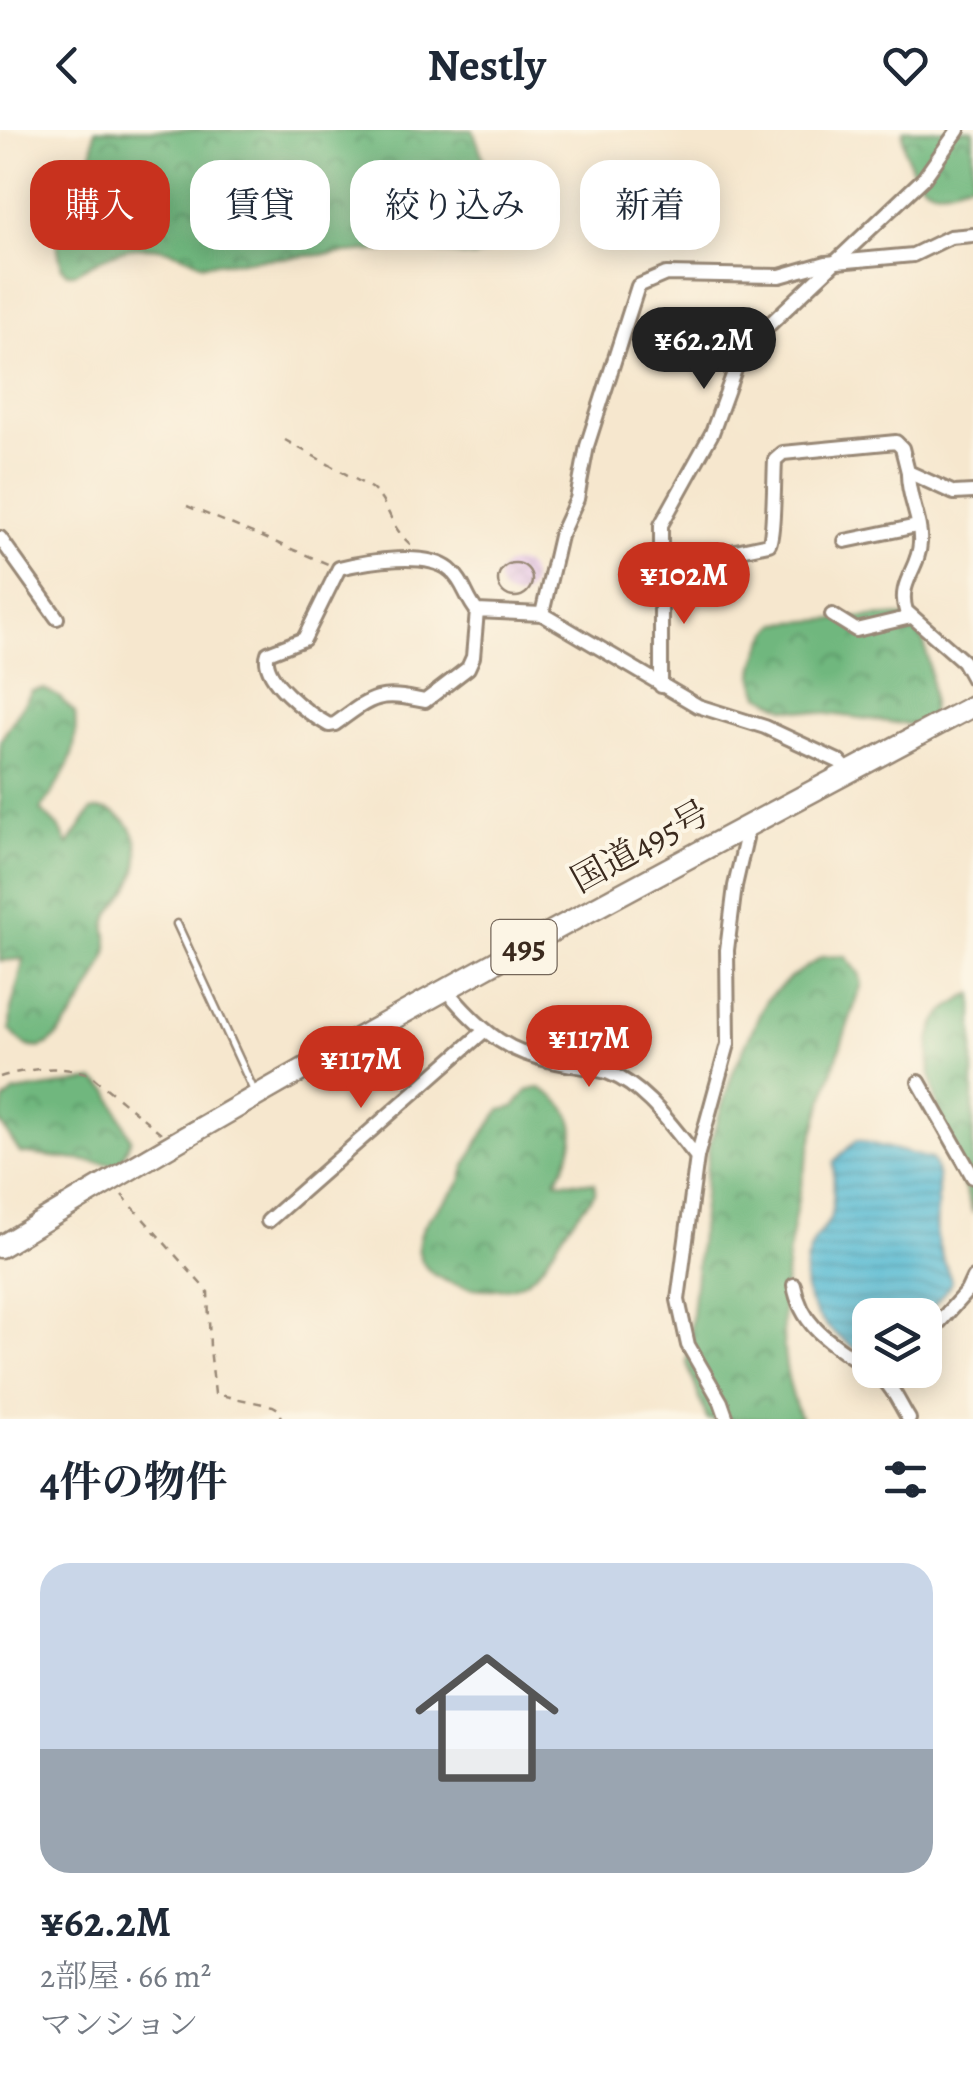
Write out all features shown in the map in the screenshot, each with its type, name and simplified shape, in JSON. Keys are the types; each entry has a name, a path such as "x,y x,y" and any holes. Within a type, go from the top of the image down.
{"highway":[{"name":"国道495号","path":"0,1247 174,1144 672,865 973,706"},
{"name":"国道495号","path":"82,1200 116,1188 746,838 973,718"}],"street":[{"path":"661,686 662,525 712,433 738,364 749,344 924,178 958,130"},
{"path":"542,614 560,536 577,499 587,446 638,286 666,274 780,276 836,262 913,255 950,237 973,235"},
{"path":"663,566 769,544 773,536 775,460 783,453 896,442 902,448 908,472 907,488 920,542 903,593 906,612 968,657 973,679"},
{"path":"908,472 954,493 973,492"},
{"path":"845,542 917,526"},
{"path":"0,538 57,618"},
{"path":"427,558 450,569 477,611 473,657 468,668 425,700 378,696 336,724 329,724 278,686 266,660 273,650 304,639 339,568 427,558"},
{"path":"477,611 542,614 698,706 765,727 840,762 849,772"},
{"path":"832,614 856,630 911,618"},
{"path":"727,1419 688,1345 678,1300 697,1157 728,1044 727,950 734,886 746,838"},
{"path":"454,999 483,1032 522,1054 608,1072 630,1084 697,1157"},
{"path":"268,1221 483,1032"},
{"path":"919,1082 973,1176"},
{"path":"942,1319 967,1291 973,1278"},
{"path":"794,1285 814,1331 852,1358"},
{"path":"890,1388 909,1419"}],"lane":[{"path":"177,924 257,1097"}],"path":[{"path":"285,440 372,488 380,495 399,536 427,558"},
{"path":"187,506 339,568"},
{"path":"0,1078 35,1068 89,1074 174,1144"},
{"path":"116,1188 208,1292 216,1394 273,1406 280,1410 282,1419"}],"green space":[{"path":"95,130 473,130 484,160 350,160 350,250 385,250 202,264 167,250 170,160 91,160"},
{"path":"903,130 973,130 973,181 938,190 924,185 908,159"},
{"path":"58,250 123,250 75,273 62,268"},
{"path":"425,250 492,250 474,257"},
{"path":"907,617 922,637 932,697 926,727 785,708 760,695 754,678 756,664 765,640 778,623"},
{"path":"44,689 75,713 76,729 68,765 41,810 60,829 68,845 92,810 110,811 122,818 135,836 138,861 134,878 107,920 108,948 99,971 60,1033 37,1048 24,1043 10,1030 24,959 0,961 0,741 32,691"},
{"path":"845,956 859,973 862,984 812,1140 785,1283 784,1351 801,1419 707,1419 687,1363 709,1146 733,1072 766,1000 822,957"},
{"path":"973,993 973,1214 939,1112 929,1056 932,1033 941,1015"},
{"path":"94,1080 109,1091 131,1139 119,1165 20,1153 0,1122 4,1101 15,1092"},
{"path":"540,1088 565,1107 574,1129 570,1153 556,1181 595,1183 595,1193 541,1267 524,1282 494,1289 457,1285 440,1278 427,1268 419,1254 423,1228 460,1183 472,1153 501,1110 514,1107 528,1090"}],"water":[{"path":"857,1140 932,1159 938,1187 937,1237 952,1282 940,1298 852,1298 852,1346 814,1311 805,1280 814,1241 831,1215 834,1161"}],"building":[{"path":"515,563 527,568 532,580 527,592 515,597 503,592 498,580 503,568"}]}
